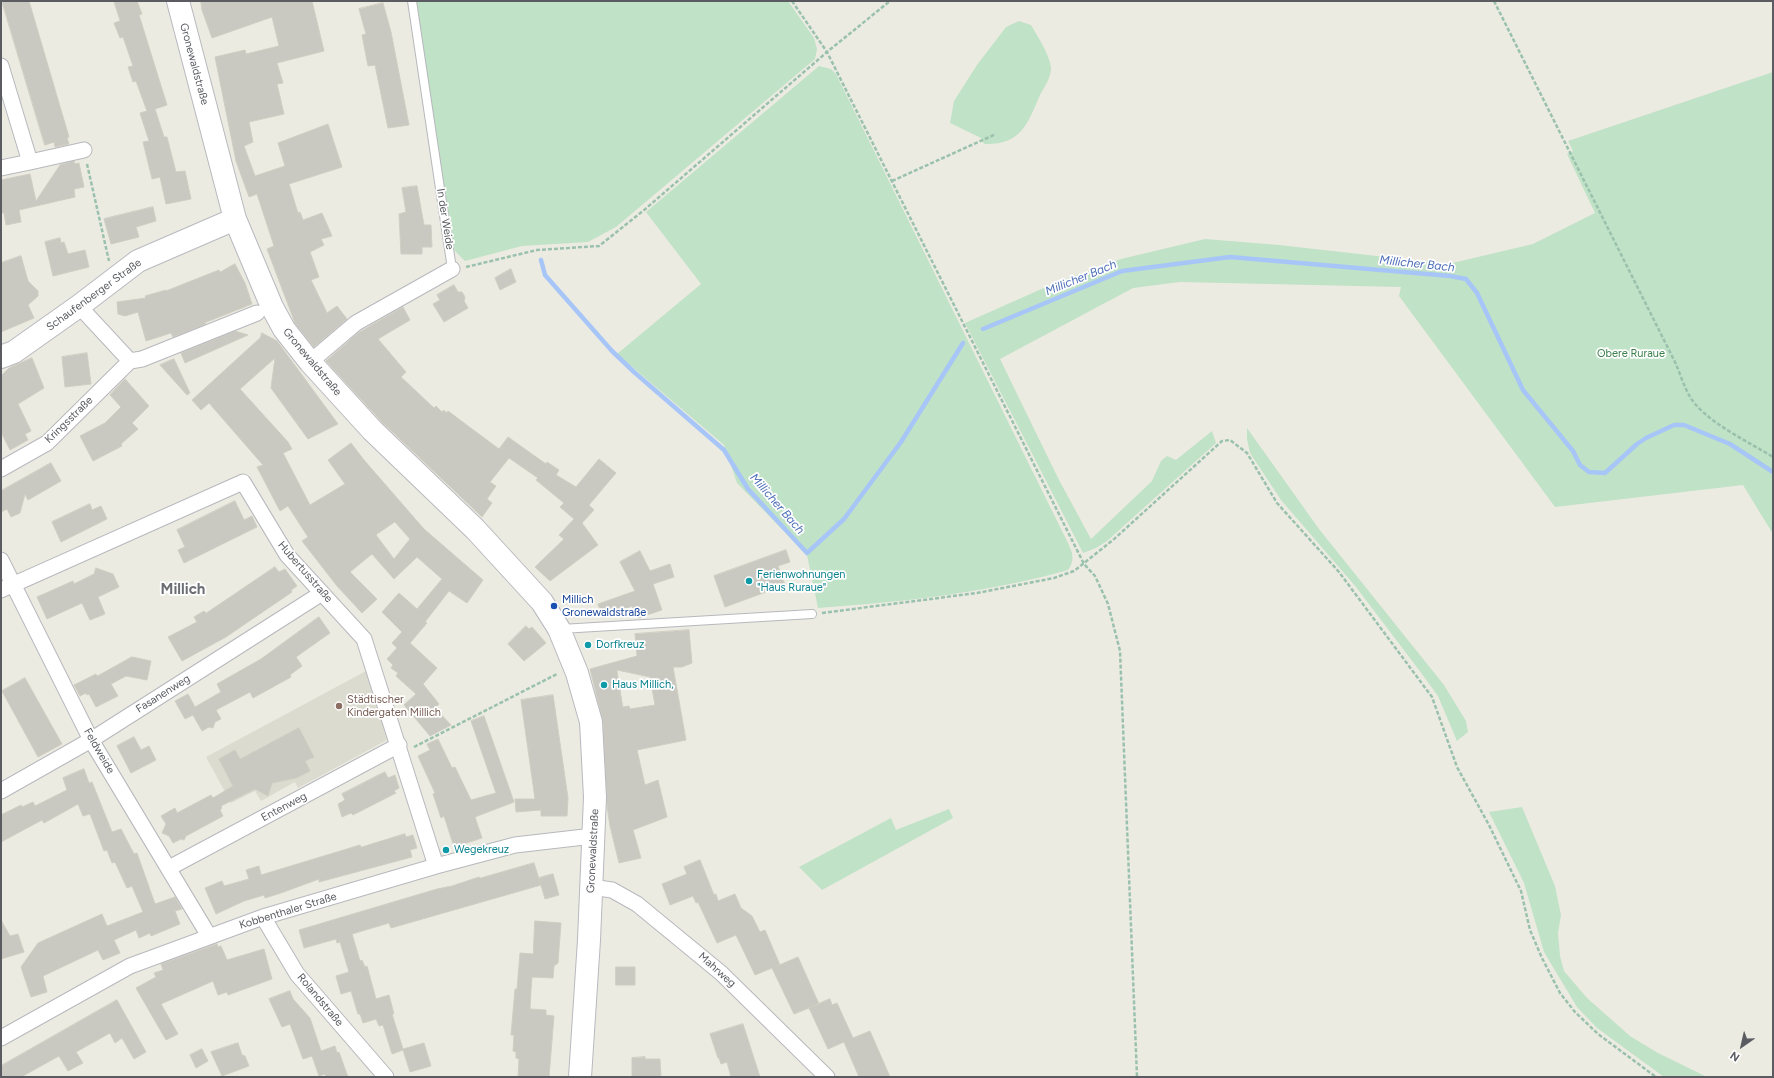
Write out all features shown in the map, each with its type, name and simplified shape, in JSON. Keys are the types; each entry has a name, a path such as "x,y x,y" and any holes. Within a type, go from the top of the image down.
{"main road":[{"name":"Gronewaldstraße","path":"178,1 235,219 272,307 284,329 310,362 372,430 475,529 542,602 559,630 574,665 591,722 595,797 580,1077"},
{"name":"Schaufenberger Straße","path":"1,357 14,352 79,306 138,261 235,219"}],"street":[{"path":"1,66 30,162"},
{"path":"1,168 84,150"},
{"path":"310,362 356,323 452,269"},
{"path":"79,306 130,362"},
{"name":"Kringsstraße","path":"1,470 47,443 130,362 257,314"},
{"name":"Hubertusstraße","path":"7,588 243,482 284,550 364,639 436,866"},
{"name":"Feldweide","path":"1,560 7,588 91,740 209,936"},
{"name":"Fasanenweg","path":"1,791 91,740 322,593"},
{"name":"Entenweg","path":"169,868 400,750"},
{"name":"Kobbenthaler Straße","path":"3,1031 130,966 263,917 436,866 515,845 593,836"},
{"name":"Mahrweg","path":"591,887 612,890 637,904 721,972 827,1077"},
{"name":"Rolandstraße","path":"263,917 297,974 386,1077"}],"lane":[{"name":"In der Weide","path":"412,1 452,269"},
{"path":"559,630 812,614"}],"path":[{"path":"792,1 827,52 1084,564 1095,576 1108,604 1120,651 1137,1077"},
{"path":"452,269 468,267 538,250 599,246 643,211 827,52 890,1"},
{"path":"1494,1 1676,364 1689,395 1698,408 1709,417 1773,457"},
{"path":"892,181 996,134"},
{"path":"84,150 114,279"},
{"path":"812,614 902,604 977,593 1054,578 1074,571 1113,540 1222,441 1230,440 1247,453 1277,503 1340,572 1432,697 1457,768 1489,825 1521,891 1530,930 1542,958 1560,993 1575,1012 1598,1034 1656,1077"},
{"path":"400,750 574,665"}],"shaded area":[{"name":"Städtischer Kindergaten Millich","path":"366,671 387,740 298,788 295,782 261,801 255,791 231,803 206,757"}],"green space":[{"path":"415,1 788,1 814,38 817,49 815,59 616,227 588,242 522,246 465,261 455,251 453,243"},
{"path":"1019,21 1031,25 1040,40 1049,58 1051,69 1050,75 1031,115 1021,131 1015,137 1007,141 984,144 981,138 950,123 954,101 977,65 1006,27"},
{"path":"819,66 831,69 836,74 1068,543 1071,550 1072,563 1068,570 975,591 881,603 818,608 807,555 737,483 724,445 617,354 701,284 646,212"},
{"name":"Obere Ruraue","path":"1773,72 1773,534 1743,485 1555,507 1399,296 1401,287 1180,282 1133,288 1000,359 1059,480 1091,539 1152,481 1161,461 1167,456 1176,460 1212,431 1216,443 1107,541 1096,548 1083,553 965,323 1055,283 1121,259 1205,239 1279,245 1448,264 1533,244 1595,213 1567,154 1573,151 1568,141"},
{"path":"1247,428 1319,529 1444,685 1466,721 1468,732 1457,741 1438,696 1356,587 1281,500 1250,453 1247,439"},
{"path":"1522,807 1555,886 1561,915 1558,933 1560,956 1564,971 1587,998 1630,1036 1658,1053 1707,1077 1664,1077 1597,1028 1577,1007 1544,952 1524,883 1489,812"},
{"path":"949,809 953,818 822,890 799,867 891,818 896,830"}],"building":[{"path":"2,1 29,1 69,137 67,138 69,144 55,147 54,142 45,145"},
{"path":"114,1 137,1 142,14 139,15 167,105 155,109 164,137 167,137 176,172 185,171 191,199 166,204 160,177 152,179 143,142 149,141 140,113 147,111 136,81 133,82 128,67 133,66 123,37 120,38 114,23 120,21"},
{"path":"201,1 312,1 324,51 277,63 283,83 277,84 284,114 249,122 253,142 244,146 255,176 285,166 278,143 328,124 342,167 289,184 298,213 300,212 303,220 322,213 332,236 321,239 324,245 310,252 319,277 311,280 327,313 337,306 347,319 314,347 295,323 267,249 274,246 257,194 249,197 236,161 215,57 245,50 246,54 279,46 272,17 212,38 202,10"},
{"path":"383,3 391,32 409,125 388,128 375,65 368,66 362,35 366,34 359,9"},
{"path":"74,161 75,164 79,163 84,187 74,189 75,197 19,210 21,222 6,225 4,213 1,213 1,180 30,174 36,201 60,165"},
{"path":"417,186 424,225 431,225 432,247 422,247 422,254 401,254 399,214 406,212 402,188"},
{"path":"153,207 156,221 136,227 139,237 111,244 104,219"},
{"path":"60,238 61,243 64,242 68,254 85,250 89,267 53,276 45,242"},
{"path":"21,256 28,281 38,291 38,296 28,305 34,318 1,332 1,263"},
{"path":"235,264 245,283 252,304 204,323 206,324 173,337 171,333 146,341 138,312 125,316 118,314 117,302 146,298 145,296 166,291 219,270 220,272"},
{"path":"511,269 516,282 500,290 495,278"},
{"path":"454,285 458,292 462,292 465,297 464,301 468,308 444,322 433,304 440,300 437,295"},
{"path":"403,307 410,320 378,339 406,372 401,377 434,408 436,406 442,412 444,410 446,413 448,411 499,449 508,437 546,464 547,462 559,470 556,475 576,487 599,459 616,473 589,505 594,510 582,523 598,545 550,581 535,567 564,539 559,535 574,519 560,507 564,503 536,480 538,478 509,458 490,482 496,486 487,499 492,503 482,517 381,421 326,361 358,333"},
{"path":"235,331 248,335 185,363 181,353"},
{"path":"262,333 277,341 338,424 308,439 271,388 275,358 240,389 288,442 292,449 283,453 310,505 345,484 328,460 351,443 424,529 483,580 467,603 449,591 425,622 427,623 410,643 437,668 423,684 439,704 435,708 451,725 430,736 404,705 416,694 396,676 398,673 391,668 393,665 387,659 397,648 392,643 402,632 382,612 399,593 417,609 442,579 417,557 394,579 372,554 350,572 377,599 362,613 337,586 302,541 308,537 288,506 280,511 257,467 263,465 209,403 201,410 192,400 260,338","holes":["395,522 410,539 394,559 376,535"]},
{"path":"87,353 91,384 65,387 62,357"},
{"path":"32,358 44,388 18,404 31,431 25,434 28,440 10,450 1,432 1,376 9,368"},
{"path":"174,359 190,393 187,395 160,365"},
{"path":"125,379 149,406 132,423 138,429 121,444 122,446 93,461 80,436 105,423 121,407 110,395"},
{"path":"51,463 61,481 28,500 25,494 20,513 11,517 7,509 1,512 1,491"},
{"path":"235,501 244,520 252,516 257,527 184,563 178,550 185,547 177,530"},
{"path":"90,504 92,510 101,506 107,519 61,542 52,522"},
{"name":"Ferienwohnungen \"Haus Ruraue\"","path":"786,550 790,562 778,566 785,585 725,607 714,576"},
{"path":"640,551 650,571 670,564 674,577 653,584 662,610 638,618 632,606 603,618 598,604 635,591 620,562"},
{"path":"275,567 279,572 285,569 297,586 291,590 292,592 226,637 182,661 168,637 197,622 194,617 204,611 206,613"},
{"path":"96,568 113,574 119,587 98,597 105,614 90,620 82,603 47,619 37,597 73,581 74,584 94,574"},
{"path":"319,617 330,633 296,657 302,666 290,675 291,677 253,698 250,692 216,710 221,719 215,722 213,728 209,727 202,731 193,715 185,719 175,701 188,694 195,707 221,692 217,684 261,659"},
{"path":"526,626 529,629 532,627 546,643 524,661 508,644"},
{"path":"689,630 692,663 682,667 673,667 686,740 637,750 645,785 658,780 667,817 633,830 641,858 619,863 607,806 603,721 590,669 637,656 635,634","holes":["617,670 650,677 655,705 630,709 629,706 623,707"]},
{"path":"132,657 151,661 147,680 126,676 111,684 118,696 96,707 89,694 87,695 86,693 80,696 74,685 96,674 97,676"},
{"path":"25,678 62,744 38,757 2,691"},
{"path":"553,695 568,798 567,816 541,816 541,810 516,812 515,799 535,799 521,700"},
{"path":"484,716 514,802 475,817 482,838 454,847 444,816 441,818 433,794 435,793 418,756 430,750 427,744 438,739 452,768 455,767 471,800 496,793 471,721"},
{"path":"299,728 314,757 305,761 310,771 296,778 272,783 268,796 255,789 221,806 222,808 220,810 223,816 186,836 184,840 181,839 173,843 169,836 162,833 166,824 161,816 175,808 177,813 211,795 213,798 233,786 219,759 235,750 240,759"},
{"path":"134,737 141,750 149,746 156,760 131,773 117,746"},
{"path":"84,769 89,783 92,782 112,832 121,829 134,854 137,853 155,904 175,897 182,909 175,911 180,924 151,936 150,933 139,938 136,930 114,940 120,953 103,960 98,950 43,976 47,992 31,997 21,967 38,943 102,914 107,926 143,912 132,886 127,888 115,862 112,863 107,850 104,851 90,814 83,816 78,804 44,823 42,820 1,842 1,815 21,805 22,807 33,802 35,806 67,790 63,778"},
{"path":"385,772 388,778 395,775 399,788 394,791 396,793 353,815 351,813 342,817 338,804 345,800 342,794"},
{"path":"405,834 406,837 413,835 417,848 410,850 412,857 319,882 319,879 265,898 264,895 244,901 216,914 205,888 222,881 224,886 249,879 246,870 259,866 261,875 360,845 361,847"},
{"path":"700,860 714,895 716,894 718,901 735,894 741,908 752,916 760,932 765,930 780,965 798,957 819,1004 794,1014 772,968 755,975 736,935 717,943 698,902 696,903 693,896 670,905 662,884 687,874 684,867"},
{"path":"534,863 541,885 391,928 389,923 352,934 360,961 362,960 365,967 367,966 376,999 389,995 394,1014 392,1014 403,1049 424,1043 431,1066 410,1072 403,1050 392,1054 383,1025 379,1026 376,1019 363,1023 360,1014 358,1014 351,991 341,994 336,976 349,972 340,942 337,943 336,939 304,948 299,930 479,877 480,878"},
{"path":"553,874 559,895 545,899 539,878"},
{"path":"1,920 10,936 18,934 24,952 1,959"},
{"path":"535,921 561,923 558,963 554,966 553,978 532,977 530,1009 546,1010 546,1015 554,1016 549,1077 518,1077 519,1059 516,1058 516,1052 513,1051 514,1035 511,1035 515,989 517,989 520,953 533,954"},
{"path":"217,944 218,947 221,946 227,960 264,949 272,979 228,995 227,992 218,995 213,981 161,1004 178,1034 166,1040 136,988 156,977 154,973 163,970 161,964"},
{"path":"616,967 635,967 635,985 616,985"},
{"path":"290,991 293,999 310,1018 321,1051 335,1046 337,1053 339,1052 348,1077 326,1077 325,1074 319,1076 312,1056 303,1059 290,1024 282,1027 269,999"},
{"path":"830,999 832,1005 837,1003 853,1038 870,1031 890,1077 859,1077 844,1042 828,1049 809,1008"},
{"path":"117,1000 146,1052 134,1059 122,1038 115,1043 110,1033 76,1052 83,1063 68,1071 59,1056 21,1077 1,1077 1,1066"},
{"path":"743,1024 760,1077 731,1077 727,1062 721,1064 718,1058 710,1034"},
{"path":"238,1043 242,1055 245,1056 249,1066 222,1076 211,1052"},
{"path":"202,1049 208,1061 196,1068 190,1055"},
{"path":"645,1057 645,1059 660,1059 661,1077 632,1077 632,1058"}],"waterway":[{"name":"Millicher Bach","path":"983,329 1122,271 1230,257 1450,276 1466,279 1477,293 1523,390 1573,451 1580,465 1589,472 1605,473 1637,444 1646,438 1674,425 1684,425 1730,444 1773,472"},
{"name":"Millicher Bach","path":"541,260 545,275 612,351 724,450 748,489 807,553 844,519 901,442 963,343"}],"place":[{"name":"Ferienwohnungen \"Haus Ruraue\"","path":"749,581"},
{"name":"Millich Gronewaldstraße","path":"554,606"},
{"name":"Dorfkreuz","path":"588,645"},
{"name":"Haus Millich,","path":"604,685"},
{"name":"Städtischer Kindergaten Millich","path":"339,706"},
{"name":"Wegekreuz","path":"446,850"}],"district":[{"name":"Millich","path":"183,590"}]}
